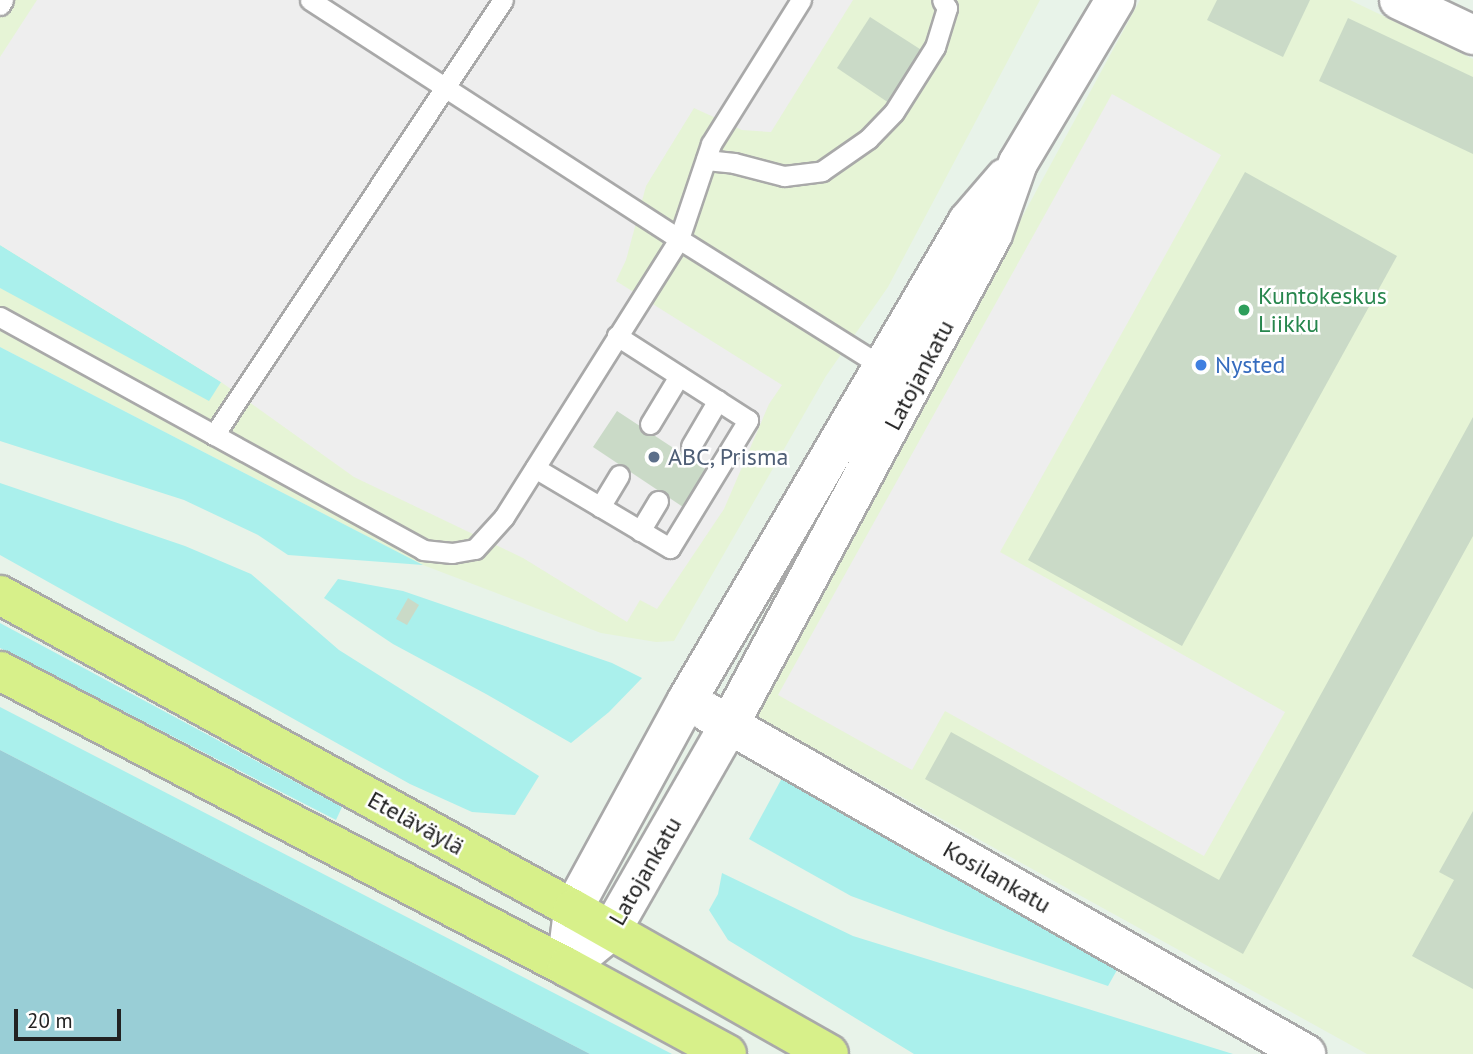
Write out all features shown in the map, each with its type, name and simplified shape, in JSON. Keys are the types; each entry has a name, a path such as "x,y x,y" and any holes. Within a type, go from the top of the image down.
{"highway":[{"name":"Eteläväylä","path":"0,595 573,909 829,1054"},
{"path":"0,671 567,967 727,1054"}],"street":[{"name":"Latojankatu","path":"567,967 573,909 687,700 993,234 1018,163 1115,0"},
{"path":"1399,0 1473,35"},
{"name":"Latojankatu","path":"567,967 611,931 729,724 898,376"},
{"name":"Kosilankatu","path":"687,700 1306,1054"}],"lane":[{"path":"0,5 3,0"},
{"path":"310,0 678,239 898,376"},
{"path":"214,435 503,0"},
{"path":"0,317 423,550 452,553 475,549 503,516 535,468 678,239 711,145 800,0"},
{"path":"706,160 734,163 784,176 822,172 868,139 894,112 935,47 947,8 942,0"},
{"path":"535,468 670,548 748,420 617,336"},
{"path":"650,424 679,376"},
{"path":"691,446 718,400"},
{"path":"600,507 619,475"},
{"path":"640,531 658,501"}],"shaded area":[{"path":"0,0 1040,0 888,287 826,376 674,641 656,642 601,633 423,565 0,347"},
{"path":"37,0 853,0 771,132 742,130 694,108 646,186 626,260 616,281 782,385 769,404 724,509 657,609 640,600 627,622 523,558 354,477 221,382 0,245 0,57"},
{"path":"1140,0 1350,0 1473,59 1473,1054 1367,1054 752,714"},
{"path":"1112,94 1221,155 1000,552 1285,712 1204,856 945,711 912,770 778,695"},
{"path":"0,245 221,382 209,401 0,288"},
{"path":"0,347 423,565 288,555 258,535 184,500 0,441"},
{"path":"0,483 185,546 251,574 339,650 539,776 515,815 472,812 410,784 0,555"},
{"path":"338,579 403,591 612,663 642,678 609,712 571,743 393,644 324,598"},
{"path":"0,623 342,807 336,820 0,648"},
{"path":"0,707 672,1054 590,1054 0,750"},
{"path":"0,750 590,1054 0,1054"},
{"path":"782,778 970,883 1117,970 1108,986 851,896 749,839"},
{"path":"722,873 853,936 1233,1054 914,1054 728,940 709,910 718,894"}],"building":[{"path":"1217,0 1310,0 1283,57 1207,20"},
{"path":"870,17 923,51 889,103 837,68"},
{"path":"1348,18 1473,77 1473,154 1319,81"},
{"path":"1245,172 1397,256 1182,646 1028,560"},
{"path":"617,411 710,472 686,509 593,447"},
{"path":"1473,417 1473,536 1243,954 925,779 951,732 1219,880"},
{"path":"408,598 419,605 407,625 396,619"},
{"path":"1473,811 1473,989 1412,956 1454,880 1439,872"}],"place":[{"name":"Kuntokeskus Liikku","path":"1244,310"},
{"name":"Nysted","path":"1201,365"},
{"name":"ABC, Prisma","path":"654,457"}]}
